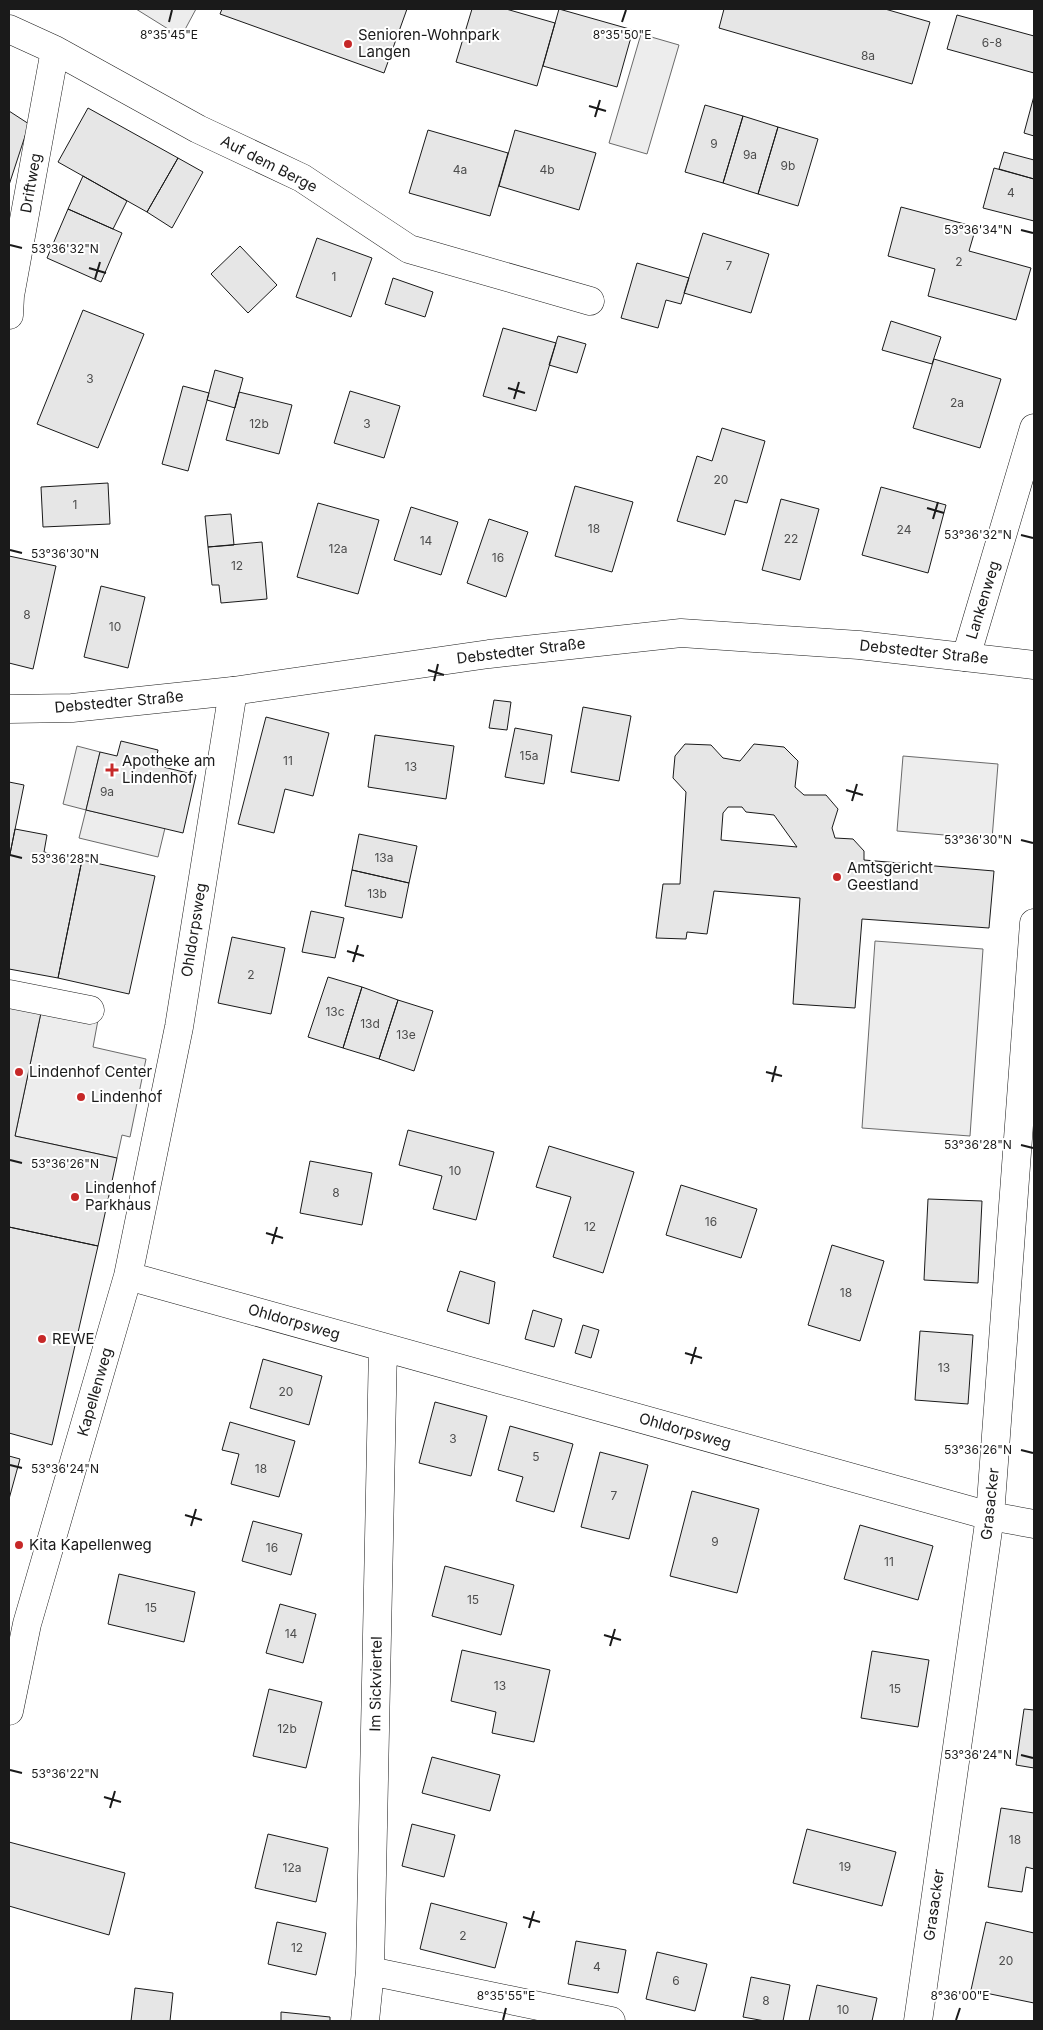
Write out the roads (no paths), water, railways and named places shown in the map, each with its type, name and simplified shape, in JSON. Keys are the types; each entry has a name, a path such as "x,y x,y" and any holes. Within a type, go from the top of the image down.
{"street":[{"name":"Auf dem Berge","path":"9,29 55,50 198,129 302,178 409,248 590,300"},
{"name":"Driftweg","path":"9,315 10,296 55,50"},
{"name":"Lankenweg","path":"966,657 1034,428"},
{"name":"Debstedter Straße","path":"9,709 72,708 233,691 489,654 681,633 859,645 1034,665"},
{"name":"Ohldorpsweg","path":"233,691 179,1027 128,1276 990,1516 1034,1524"},
{"name":"Grasacker","path":"918,2021 990,1516 1033,964 1034,923"},
{"path":"9,994 90,1010"},
{"name":"Kapellenweg","path":"9,1711 28,1624 128,1276"},
{"name":"Im Sickviertel","path":"366,2021 370,1971 383,1347"},
{"path":"370,1971 611,2021"}],"place":[{"name":"Senioren-Wohnpark Langen","path":"348,44"},
{"name":"Apotheke am Lindenhof","path":"112,770"},
{"name":"Amtsgericht Geestland","path":"837,877"},
{"name":"Lindenhof Center","path":"19,1072"},
{"name":"Lindenhof","path":"81,1097"},
{"name":"Lindenhof Parkhaus","path":"75,1197"},
{"name":"REWE","path":"42,1339"},
{"name":"Kita Kapellenweg","path":"19,1545"}]}
